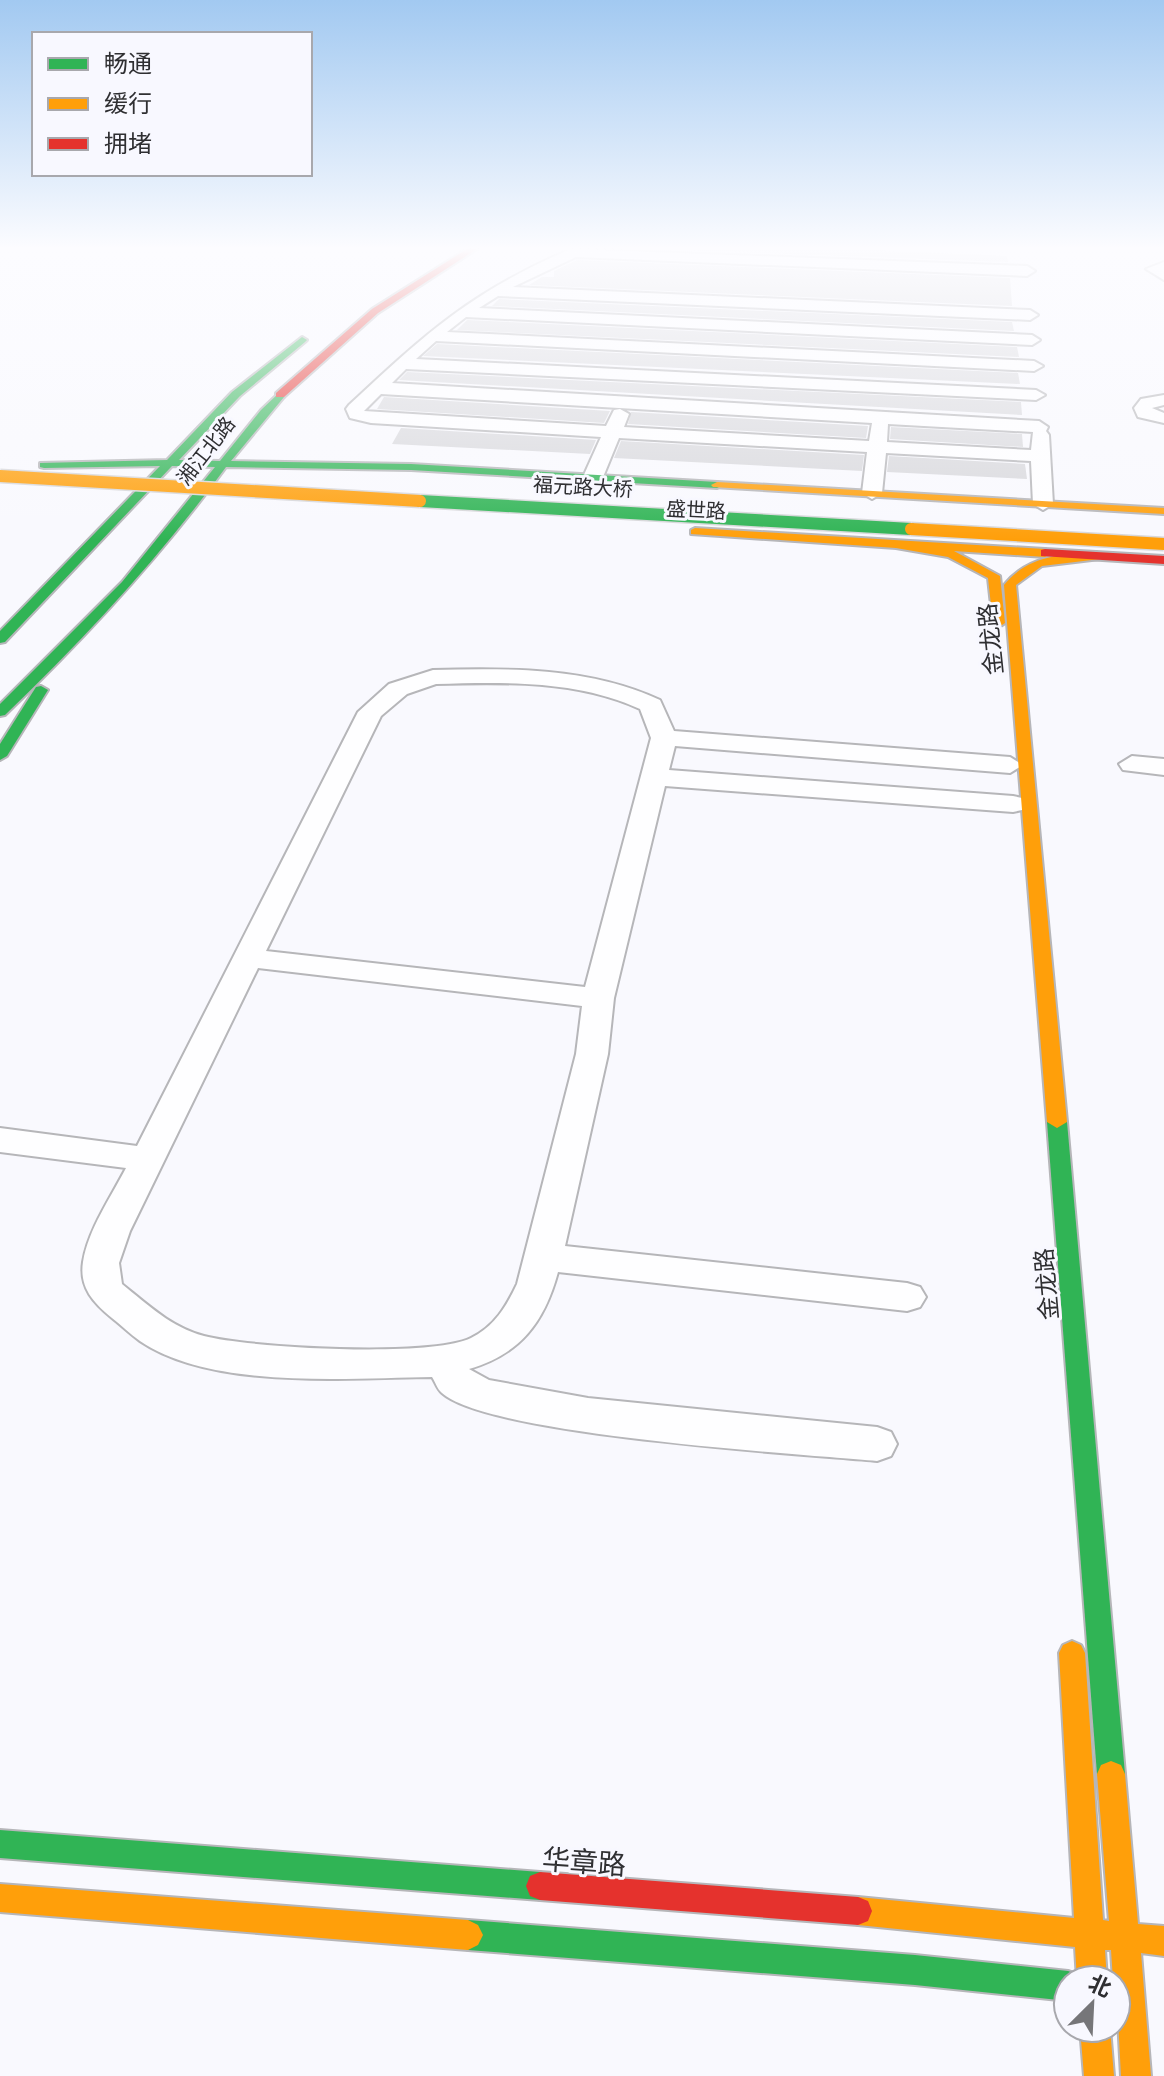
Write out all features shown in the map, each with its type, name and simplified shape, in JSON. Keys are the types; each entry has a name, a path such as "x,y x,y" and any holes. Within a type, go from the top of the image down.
{"main road":[{"name":"湘江北路","path":"0,639 236,394 295,346"},
{"name":"湘江北路","path":"0,712 67,648 294,381 332,346"},
{"name":"福元路大桥","path":"0,459 1164,526"},
{"name":"盛世路","path":"1164,511 349,464 172,463 39,470 200,494 382,513 1164,560"},
{"name":"福元路大桥","path":"0,476 1164,544"},
{"name":"金龙路","path":"886,543 951,554 994,576 1029,1022"},
{"name":"金龙路","path":"1096,556 1061,558 1031,566 1019,571 1010,585 1033,820 1125,1937 1124,1964"},
{"path":"0,756 67,648"},
{"path":"1070,1631 1091,1964"},
{"name":"华章路","path":"0,1844 914,1915 1164,1941"},
{"path":"0,1898 915,1970 1052,1984"},
{"path":"1132,1993 1153,1995"},
{"path":"1096,2044 1099,2076"},
{"name":"金龙路","path":"1131,2044 1136,2076"}],"street":[{"path":"422,346 355,409 356,414 371,418 1041,456"},
{"path":"623,346 1034,366"},
{"path":"872,493 879,447 885,346"},
{"path":"1032,346 1043,504"},
{"path":"593,477 614,432 645,347"},
{"path":"404,364 1036,395"},
{"path":"378,388 1039,427"},
{"path":"1164,400 1147,403 1143,408 1144,413 1164,418"},
{"path":"433,677 600,685 620,690 651,705 664,738 654,777 598,998 592,1054 544,1257 536,1284 516,1325 483,1350 444,1361 288,1364 199,1350 155,1332 104,1290 101,1263 112,1231 370,712 398,689 433,677"},
{"path":"664,738 1010,765"},
{"path":"1132,764 1164,767"},
{"path":"654,777 1013,804"},
{"path":"247,958 598,998"},
{"path":"0,1140 148,1159"},
{"path":"544,1257 907,1297"},
{"path":"444,1361 456,1382 494,1399 572,1412 877,1444"}],"building":[{"path":"435,346 475,346 1018,373 1020,384 423,356"},
{"path":"788,346 994,346 1017,347 1019,357"},
{"path":"407,372 1021,402 1022,415 399,380"},
{"path":"384,397 610,411 604,423 377,409"},
{"path":"631,412 868,426 866,438 628,424"},
{"path":"891,427 1022,434 1023,447 890,439"},
{"path":"401,428 596,440 590,454 392,444"},
{"path":"621,441 864,455 862,471 614,458"},
{"path":"889,456 1025,464 1027,479 887,472"}],"traffic: fast":[{"path":"0,639 236,394 295,346"},
{"path":"0,712 86,628 147,562 280,395"},
{"path":"44,465 172,463"},
{"path":"172,463 411,467 717,485"},
{"path":"420,501 911,529"},
{"path":"0,756 41,690"},
{"path":"1057,1122 1111,1774"},
{"path":"0,1844 540,1886"},
{"path":"468,1935 915,1970 1052,1984"}],"traffic: slow":[{"path":"0,476 420,501"},
{"path":"717,485 1164,511"},
{"path":"911,529 1164,544"},
{"path":"695,532 1045,553"},
{"path":"896,544 951,554 994,576 999,623"},
{"path":"1057,1122 1010,585 1027,569 1048,560 1096,556"},
{"path":"1072,1653 1091,1964"},
{"path":"1111,1774 1136,2076"},
{"path":"0,1898 468,1935"},
{"path":"858,1911 1164,1941"},
{"path":"1096,2044 1099,2076"}],"traffic: jam":[{"path":"280,395 336,346"},
{"path":"1045,553 1164,560"},
{"path":"540,1886 858,1911"}]}
